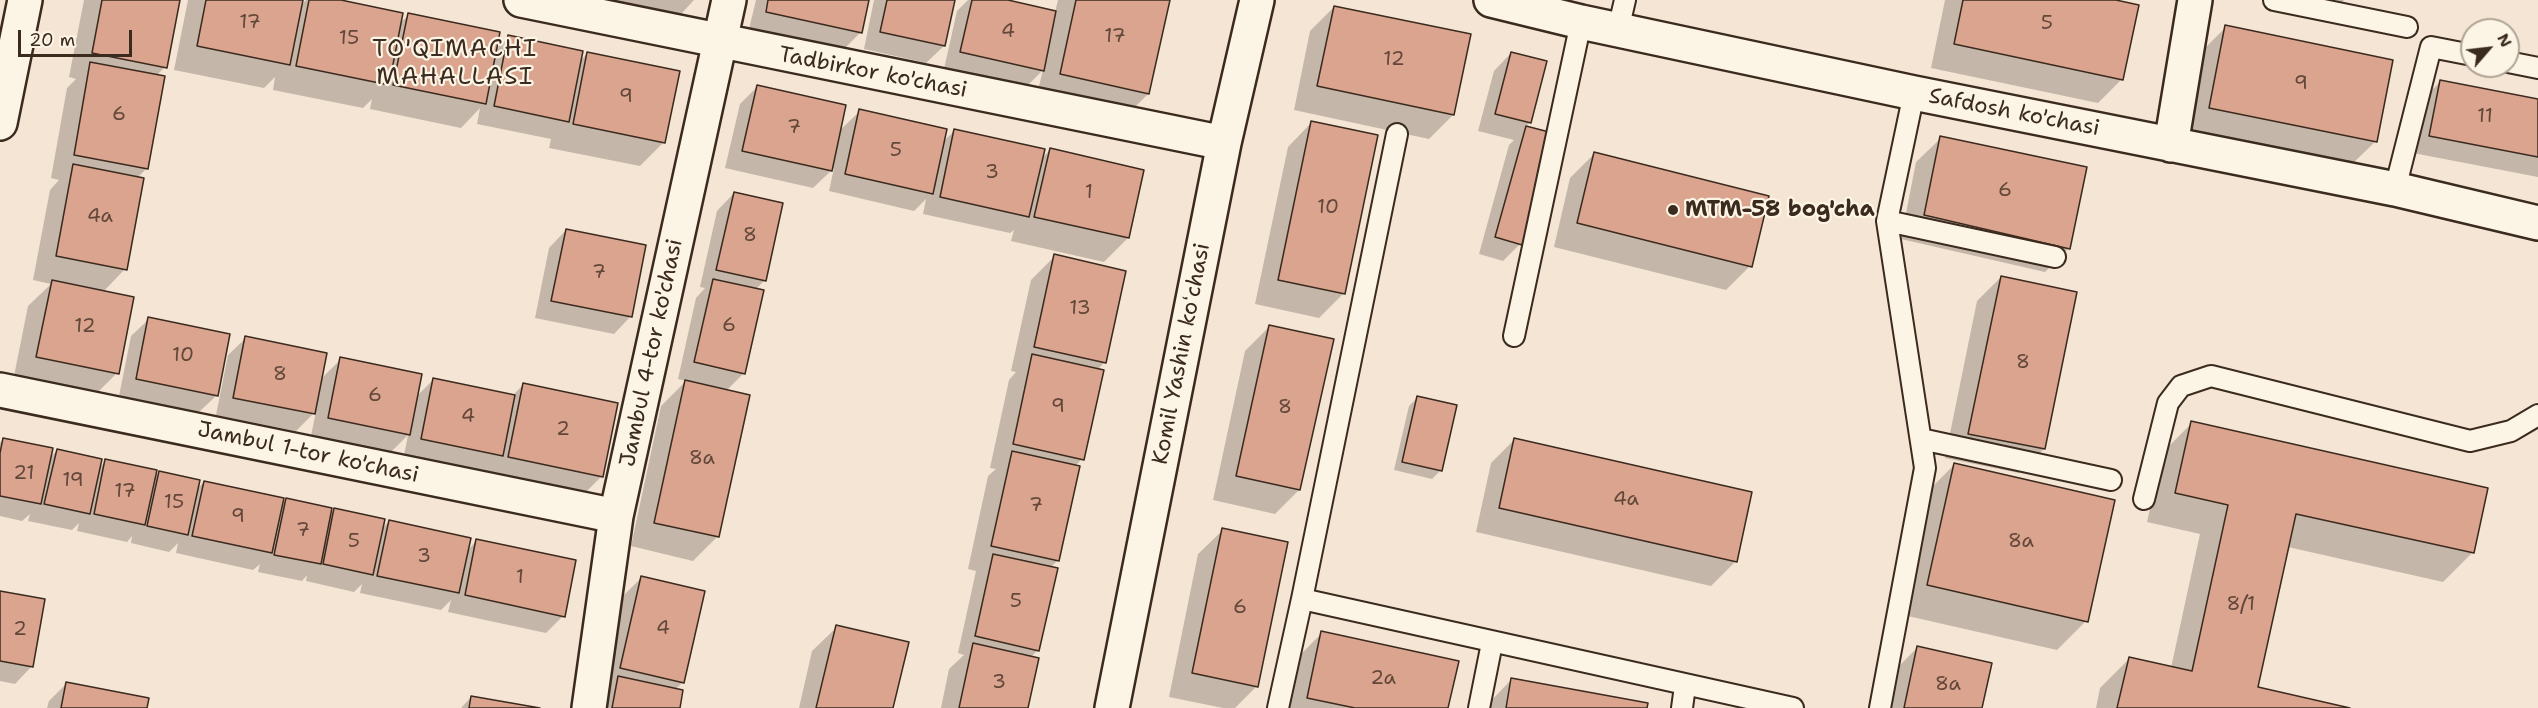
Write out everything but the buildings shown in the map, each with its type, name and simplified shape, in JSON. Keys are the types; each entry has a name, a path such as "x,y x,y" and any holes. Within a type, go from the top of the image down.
{"street":[{"path":"0,123 25,0"},
{"name":"Tadbirkor ko'chasi","path":"521,0 1224,143"},
{"name":"Jambul 4-tor ko'chasi","path":"589,708 616,516 729,0"},
{"name":"Komil Yashin koʻchasi","path":"1112,708 1224,143 1257,0"},
{"path":"2171,145 2195,0"},
{"name":"Safdosh ko'chasi","path":"1510,2 1581,22 1622,15 1914,93 2395,189 2538,223"},
{"name":"Jambul 1-tor ko'chasi","path":"0,390 616,516"}],"lane":[{"path":"2274,0 2407,27"},
{"path":"1514,336 1581,22"},
{"path":"2395,189 2431,47 2460,53"},
{"path":"2520,64 2538,68"},
{"path":"1880,708 1926,468 1887,221 1914,93"},
{"path":"1278,708 1397,134"},
{"path":"1887,221 2055,257"},
{"path":"2145,499 2168,403 2181,386 2211,376 2470,441 2511,431 2538,415"},
{"path":"1921,439 2111,480"},
{"path":"1302,599 1685,686 1793,708"},
{"path":"1479,708 1492,643"},
{"path":"1682,708 1685,686"}],"place":[{"name":"MTM-58 bog'cha","path":"1673,210"}],"district":[{"name":"TO'QIMACHI MAHALLASI","path":"455,64"}]}
